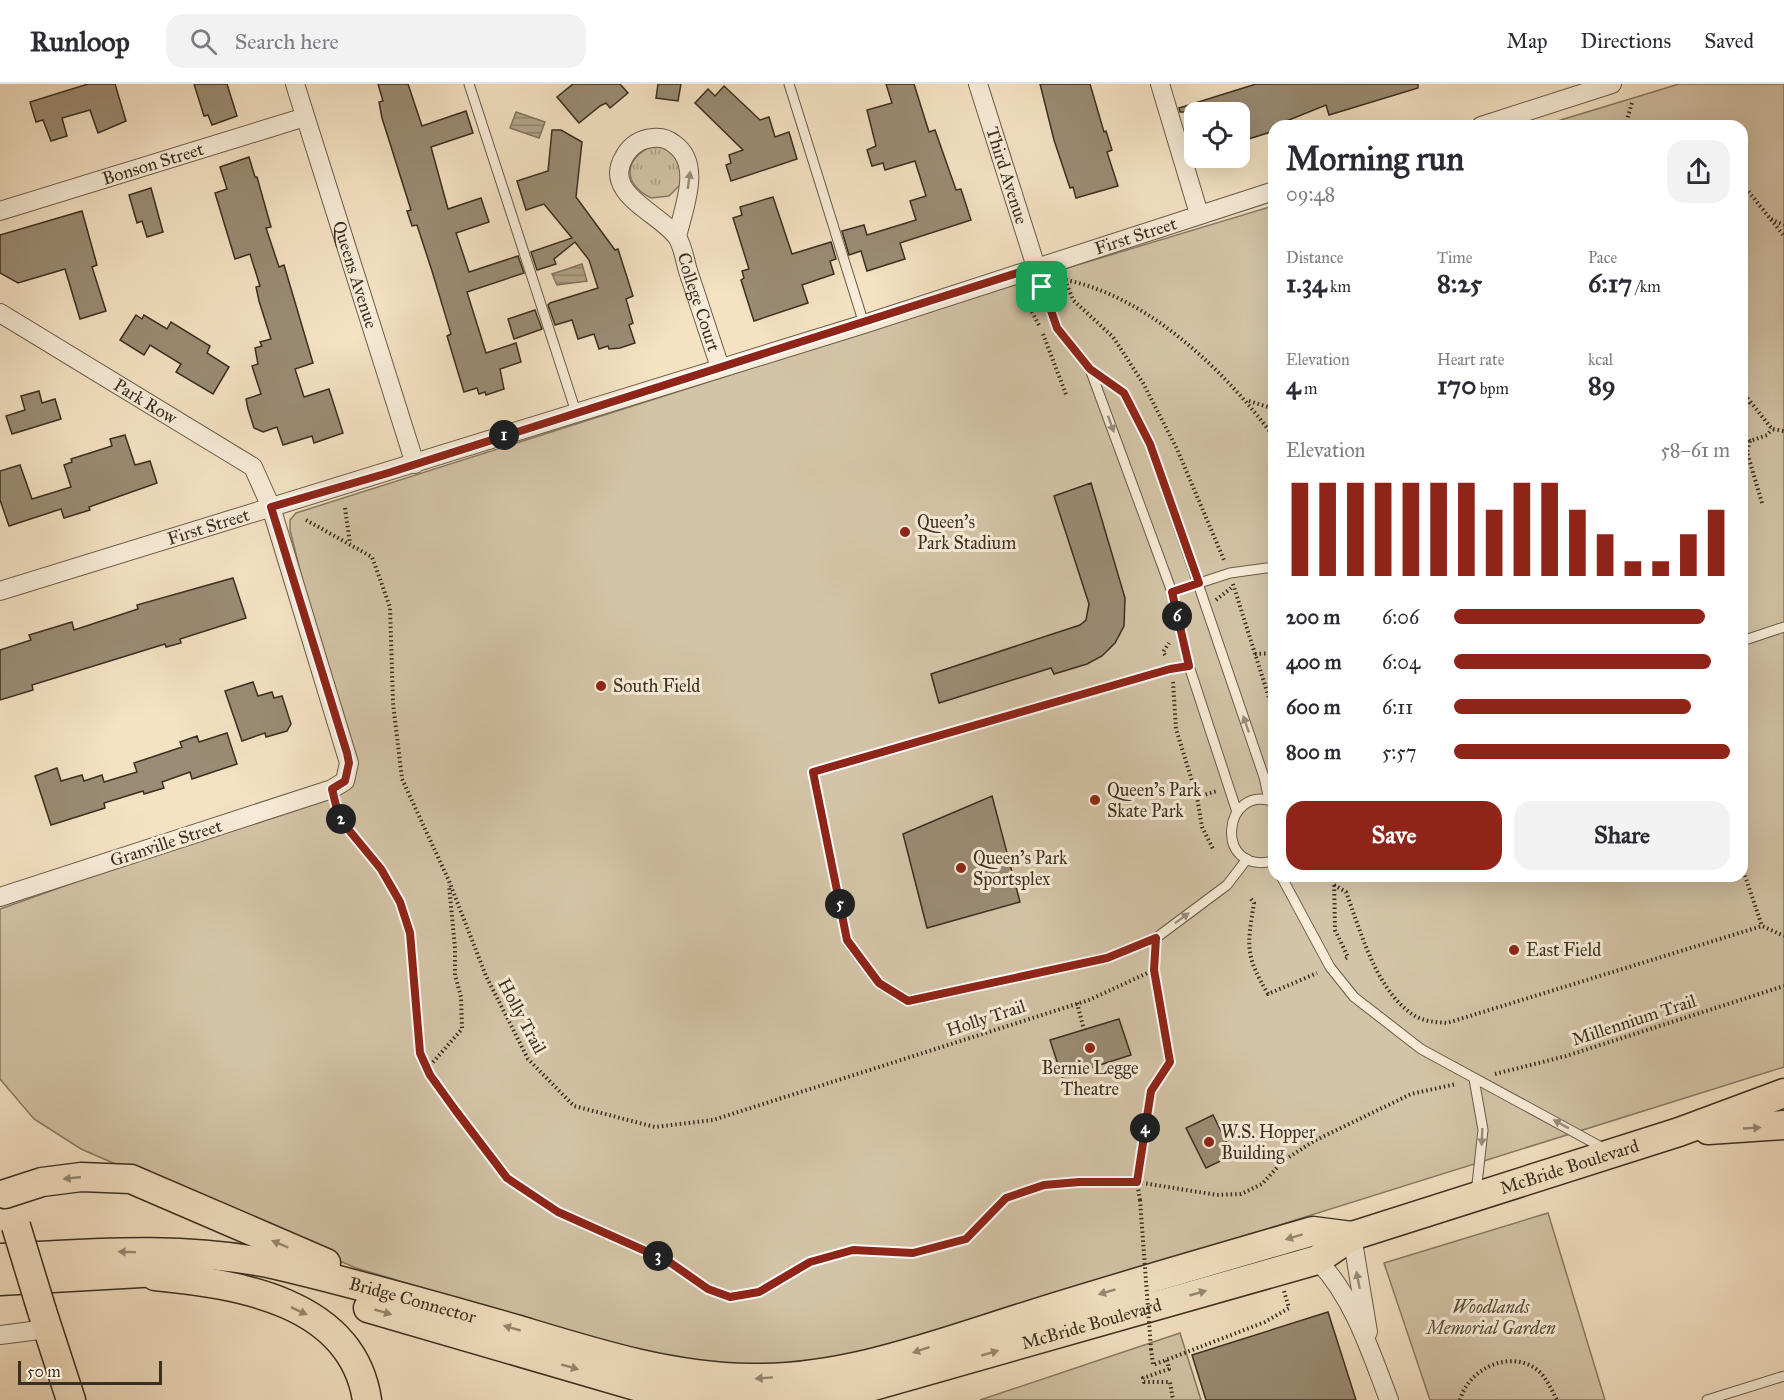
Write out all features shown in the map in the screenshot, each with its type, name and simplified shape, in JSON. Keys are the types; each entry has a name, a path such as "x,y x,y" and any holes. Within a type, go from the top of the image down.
{"main road":[{"name":"McBride Boulevard","path":"823,1387 853,1391 1317,1260 1352,1236 1679,1132 1784,1093"},
{"path":"1679,1132 1784,1125"},
{"path":"71,1398 2,1186 62,1179 131,1179 431,1305"},
{"name":"McBride Boulevard","path":"823,1387 909,1353 1312,1231 1352,1236"},
{"name":"Bridge Connector","path":"0,1258 120,1251 223,1255 276,1265 431,1305 646,1367 704,1376 823,1387"},
{"name":"Bridge Connector","path":"0,1281 120,1272 211,1270 280,1282 646,1389 684,1396 758,1400"},
{"path":"120,1272 206,1281 237,1288 299,1310 334,1333 345,1346 361,1377 367,1400"},
{"path":"767,1400 853,1391"}],"street":[{"name":"Queens Avenue","path":"295,84 415,464"},
{"name":"Third Avenue","path":"978,84 1036,267"},
{"path":"1160,84 1198,214"},
{"path":"1500,120 1612,84"},
{"name":"Bonson Street","path":"0,211 306,117"},
{"name":"College Court","path":"677,237 629,197 621,184 620,169 623,158 632,146 644,139 656,137 669,140 681,149 688,160 691,173 677,237 720,367"},
{"name":"First Street","path":"0,591 415,464 576,411 864,324 1268,193"},
{"name":"Park Row","path":"0,313 253,467 271,507 349,763 345,781 332,789"},
{"name":"Granville Street","path":"0,897 332,789"},
{"path":"1352,1236 1373,1358"},
{"path":"1317,1260 1335,1278 1373,1358 1389,1400"},
{"path":"0,1335 45,1320"}],"lane":[{"path":"469,84 576,411"},
{"path":"789,84 864,324"},
{"path":"1036,267 1057,328 1090,369 1124,393 1150,444 1268,791"},
{"path":"1090,369 1172,592 1189,666 1237,812"},
{"path":"1172,592 1230,573 1268,568"},
{"path":"1748,639 1784,627"},
{"path":"1189,666 1170,669 813,772 847,940 879,983 908,1001 1107,958 1156,938 1227,885 1246,859"},
{"path":"1268,801 1251,801 1237,812 1230,832 1232,843 1246,859 1268,862"},
{"path":"1284,882 1330,967 1354,997 1421,1049 1612,1153"},
{"path":"1474,1079 1483,1130 1475,1196"},
{"path":"1707,1400 1784,1376"}],"path":[{"path":"1627,120 1632,103"},
{"path":"1748,191 1784,236"},
{"path":"1770,219 1784,225"},
{"path":"1065,280 1086,284 1154,319 1209,363 1245,399 1268,429"},
{"path":"1018,283 1023,299 1038,322 1067,397"},
{"path":"1748,398 1772,429 1784,431"},
{"path":"1245,399 1268,407"},
{"path":"1748,404 1750,400"},
{"path":"1748,448 1750,441 1767,435 1772,429"},
{"path":"1748,455 1762,503"},
{"path":"345,507 350,544"},
{"name":"Holly Trail","path":"306,520 372,557 390,607 393,703 402,779 449,881 486,976 528,1059 574,1106 655,1127 713,1120 1077,1004 1154,970"},
{"path":"1214,601 1233,584 1268,695"},
{"path":"1255,654 1268,653"},
{"path":"1173,682 1176,729 1197,797 1202,827 1213,849"},
{"path":"332,789 339,818 381,869 400,902 410,933 420,1053 428,1069 507,1178 558,1212 668,1261 708,1289 730,1297 759,1292 810,1262 853,1250 913,1253 966,1239 1006,1198 1044,1185 1079,1182 1137,1182 1217,1195 1241,1194 1262,1184 1283,1161 1314,1141 1412,1094 1453,1085"},
{"path":"1197,797 1219,791"},
{"path":"428,1069 462,1029 461,998 455,975 449,881"},
{"path":"1747,882 1762,926"},
{"path":"1334,885 1346,892 1370,957 1392,993 1408,1012 1427,1022 1447,1023 1762,926 1784,936"},
{"path":"1334,885 1335,930 1348,957 1345,959"},
{"path":"1251,899 1254,903 1248,941 1252,967 1268,994 1317,973"},
{"path":"1156,938 1154,970 1170,1062 1151,1091 1137,1182 1153,1365 1265,1322 1289,1308 1279,1270"},
{"name":"Millennium Trail","path":"1490,1075 1566,1056 1784,987"},
{"path":"1077,1004 1084,1030"},
{"path":"1167,1360 1169,1369 1143,1378 1144,1382 1170,1382 1173,1400"},
{"path":"1460,1400 1468,1384 1493,1363 1520,1362 1536,1369 1548,1383 1557,1400"}],"green space":[{"path":"1679,84 1784,84 1784,1067 896,1345 800,1365 709,1365 637,1352 356,1268 81,1149 34,1119 0,1079 0,909 353,783 290,530 290,520 296,513 1064,269 1268,208 1268,882 1748,882 1748,120 1561,120"},
{"path":"660,144 681,158 682,183 669,196 651,198 634,184 630,176 630,168 640,154"},
{"name":"Woodlands Memorial Garden","path":"1548,1213 1605,1400 1430,1400 1384,1263"},
{"path":"1180,1333 1201,1400 980,1400"}],"shaded area":[{"path":"516,112 545,122 539,138 510,128"},
{"path":"582,264 587,281 557,285 552,274"}],"building":[{"path":"88,84 115,84 126,121 98,133 90,110 62,118 67,136 51,141 43,120 36,122 30,102"},
{"path":"194,84 227,84 237,116 212,125 208,115 204,116"},
{"path":"378,84 408,84 422,126 466,111 473,133 431,147 448,209 481,198 489,222 456,233 469,272 518,256 524,273 467,292 486,353 516,343 521,362 500,369 504,389 486,395 485,392 479,394 477,388 464,392 447,336 451,334 432,271 417,225 412,226 407,211 411,210 382,118 379,102 383,101"},
{"path":"573,84 620,84 628,93 610,108 606,103 600,106 579,123 557,97"},
{"path":"658,84 681,84 678,101 656,98"},
{"path":"886,84 914,84 929,132 935,130 956,190 961,189 971,220 900,243 905,259 867,271 861,251 849,255 842,231 864,225 867,235 916,220 910,201 926,196 915,161 885,170 883,163 872,166 867,150 876,146 867,110 892,103"},
{"path":"1040,84 1090,84 1104,132 1106,131 1112,150 1107,152 1118,186 1076,198 1073,187 1070,188 1054,140"},
{"path":"1256,84 1418,84 1418,88 1329,115 1326,105 1289,120 1268,120 1268,133 1250,139 1250,102 1198,102"},
{"path":"724,86 760,120 769,117 775,137 789,132 797,159 731,181 726,165 731,163 729,155 743,150 695,103 708,89 715,96"},
{"path":"552,130 561,130 582,142 576,197 615,250 618,249 633,296 626,299 633,323 629,325 635,343 620,348 609,349 608,346 599,349 594,334 578,339 572,320 555,325 548,305 550,303 598,288 589,260 575,242 554,259 556,264 537,270 531,252 572,238 544,204 526,210 517,181 548,171"},
{"path":"249,157 271,227 266,228 279,267 284,265 313,363 295,369 304,397 329,389 343,433 314,443 312,436 283,445 277,427 263,432 254,428 248,409 246,399 261,394 252,366 258,364 255,348 262,346 260,342 271,339 259,301 256,287 260,286 250,254 235,259 215,193 227,189 220,167"},
{"path":"151,188 163,232 147,237 142,221 137,223 129,195"},
{"path":"773,197 792,254 831,242 836,259 830,261 834,274 802,285 808,303 754,321 741,280 744,278 742,271 749,269 733,218 742,215 740,207"},
{"path":"82,211 97,265 92,267 106,311 80,319 65,269 18,283 0,273 0,235"},
{"path":"535,310 542,329 514,339 508,319"},
{"path":"136,315 142,319 144,315 167,329 171,322 210,346 207,353 229,367 213,394 176,372 181,364 150,345 144,355 120,340"},
{"path":"39,391 42,403 55,399 61,419 12,434 6,416 25,410 21,396"},
{"path":"125,435 135,465 150,461 157,483 64,518 61,509 9,526 0,500 0,471 20,465 32,499 71,487 64,465 72,462 71,459 112,446 110,439"},
{"path":"1091,483 1125,598 1124,626 1115,643 1102,656 1087,664 1054,674 1051,668 939,703 931,674 1080,625 1086,620 1089,604 1054,496"},
{"path":"233,578 246,618 180,639 181,643 166,647 165,644 32,685 33,690 0,700 0,650 31,640 29,635 72,622 74,630 138,609 137,605"},
{"path":"253,682 258,696 272,692 274,698 282,696 291,724 287,731 266,737 265,733 242,741 225,691"},
{"path":"227,733 237,764 192,779 190,772 162,782 164,788 144,794 143,791 104,803 105,808 51,825 35,776 57,768 61,781 82,775 84,781 102,775 104,782 137,772 134,763 182,747 180,742 197,736 199,742"},
{"name":"Queen's Park Sportsplex","path":"992,796 1020,902 927,928 903,834"},
{"name":"Bernie Legge Theatre","path":"1119,1019 1131,1055 1062,1077 1050,1040"},
{"name":"W.S. Hopper Building","path":"1213,1115 1233,1155 1206,1168 1186,1128"},
{"path":"1328,1312 1356,1400 1206,1400 1192,1355"}],"place":[{"name":"Queen's Park Stadium","path":"905,532"},
{"name":"South Field","path":"601,686"},
{"name":"Queen's Park Skate Park","path":"1095,800"},
{"name":"Queen's Park Sportsplex","path":"961,868"},
{"name":"East Field","path":"1514,950"},
{"name":"Bernie Legge Theatre","path":"1090,1048"},
{"name":"W.S. Hopper Building","path":"1209,1142"}],"route":[{"path":"1036,267 1042,287 1057,328 1090,369 1124,393 1150,444 1199,583 1172,592 1189,666 1170,669 813,772 847,940 879,983 908,1001 1107,958 1156,938 1154,970 1170,1062 1151,1091 1137,1182 1079,1182 1044,1185 1006,1198 966,1239 913,1253 853,1250 810,1262 759,1292 730,1297 708,1289 668,1261 558,1212 507,1178 430,1075 420,1053 410,933 400,902 381,869 339,818 332,789 345,781 348,774 347,753 271,507 388,473 576,411 864,324 1036,267"}]}
